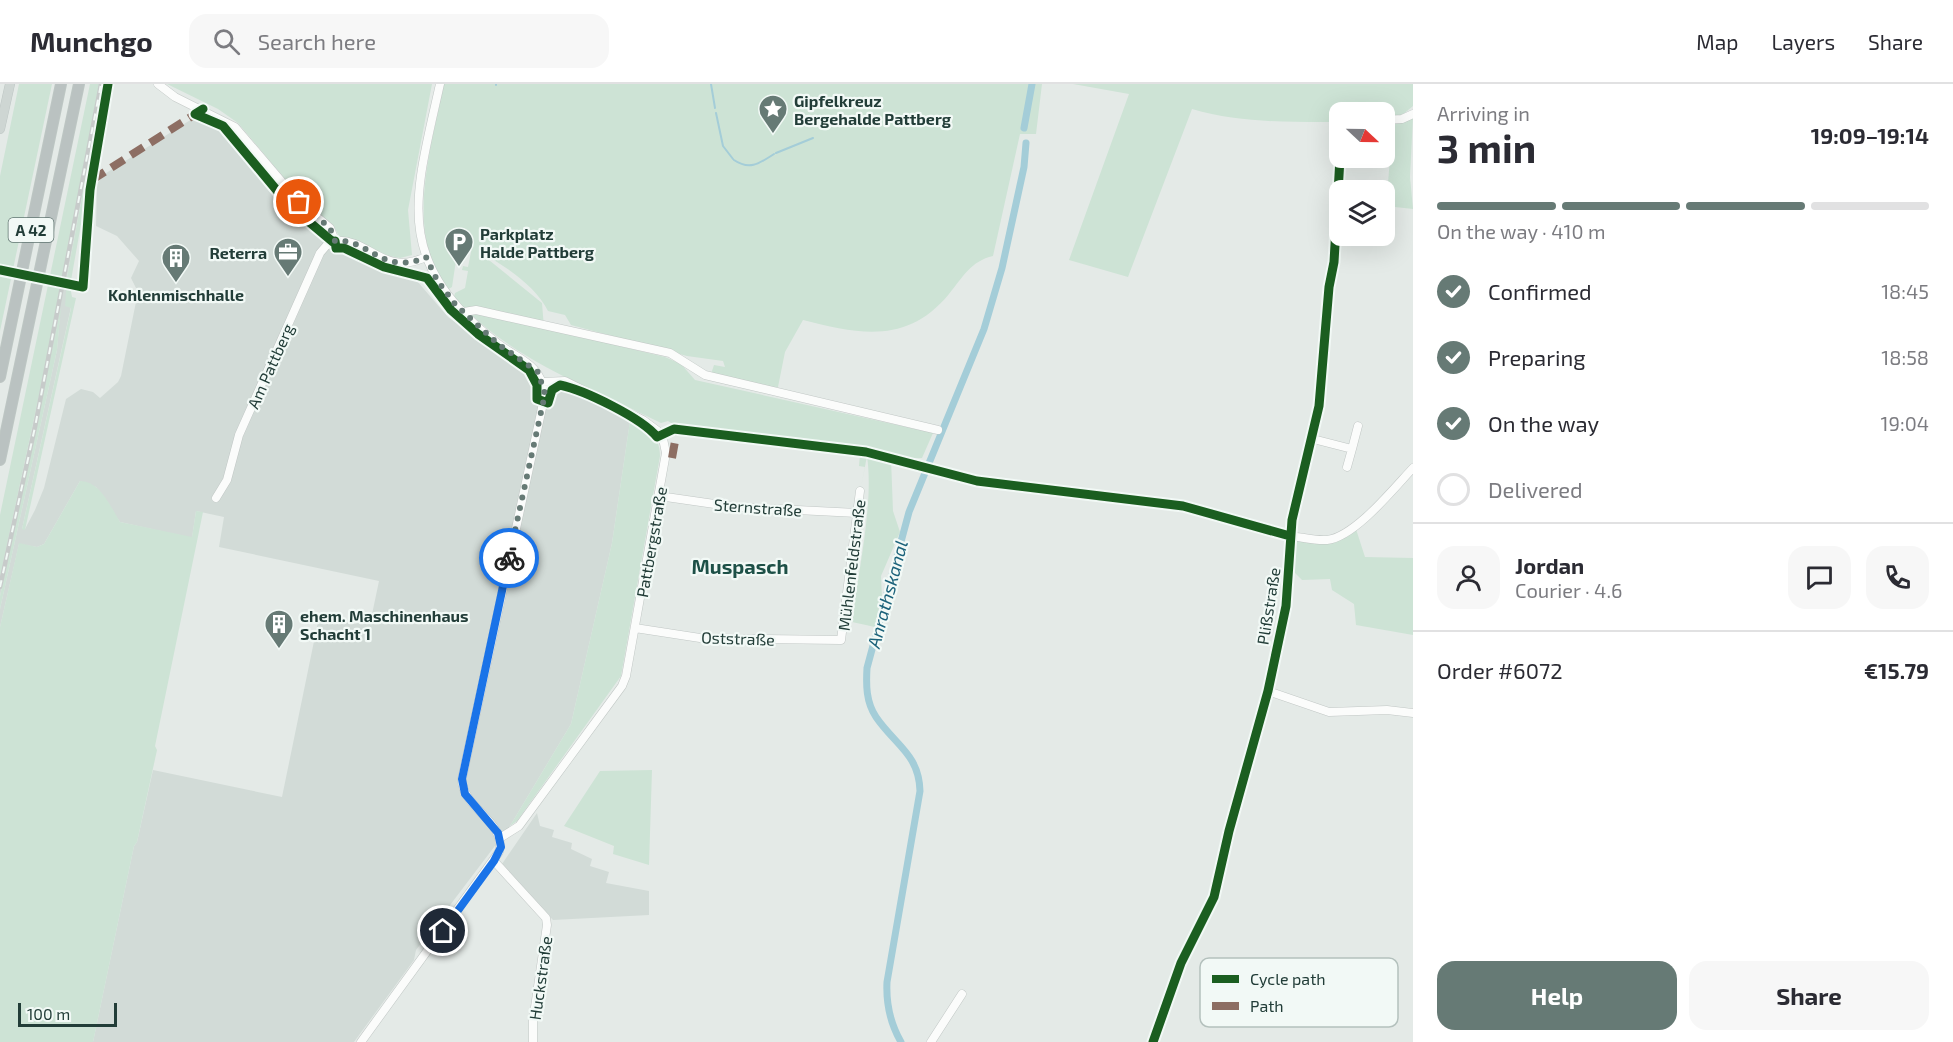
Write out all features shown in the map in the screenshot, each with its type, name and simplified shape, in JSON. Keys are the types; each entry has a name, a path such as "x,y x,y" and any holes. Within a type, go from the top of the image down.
{"highway":[{"name":"A 42","path":"0,377 61,84"},
{"name":"A 42","path":"0,460 79,84"}],"main road":[{"path":"0,129 10,84"}],"street":[{"path":"158,84 175,97 235,127 299,202 332,230 335,241 348,243 397,264 411,263 426,257"},
{"path":"361,1042 494,861 501,847 500,838 465,794 462,779 543,405 543,382 529,364 498,344 464,312 437,280 426,257 418,224 417,198 440,84"},
{"path":"1395,119 1413,114"},
{"name":"Plißstraße","path":"1153,1042 1181,963 1214,897 1229,831 1268,690 1288,592 1290,536 1319,406 1329,287 1334,262 1339,168"},
{"name":"Am Pattberg","path":"216,498 227,480 239,435 320,253 335,241"},
{"path":"464,312 476,310 669,353 705,375 938,430"},
{"name":"Pattbergstraße","path":"500,838 519,826 622,686 635,628 666,446 659,430 565,381 543,382"},
{"path":"1347,467 1358,426"},
{"path":"1313,439 1352,449"},
{"path":"1290,536 1327,540 1340,536 1355,526 1413,468"},
{"name":"Mühlenfeldstraße","path":"841,640 860,491"},
{"name":"Sternstraße","path":"659,496 735,507 857,513"},
{"name":"Oststraße","path":"635,628 700,638 841,640"},
{"path":"1268,690 1329,712 1387,710 1413,713"},
{"name":"Huckstraße","path":"494,861 546,918 547,925 533,1021 533,1042"},
{"path":"931,1042 962,993"}],"shaded area":[{"path":"99,84 103,84 67,277 71,307 22,529 25,529 44,488 66,399 81,389 93,392 100,398 118,382 121,376 138,292 131,278 139,261 117,236 96,226 97,184 103,175 192,119 213,125 229,135 302,223 325,237 336,250 343,250 379,268 417,281 448,317 528,374 534,395 552,399 553,393 559,388 565,388 630,421 612,543 571,724 510,826 416,950 414,960 354,1042 93,1042 134,846 137,842 153,770 282,797 319,617 355,624 371,619 379,581 219,547 224,517 196,511 192,538 120,522 96,487 80,481 44,544 37,547 19,544 0,627 0,609 57,350 60,314 0,596 0,577 49,349"},
{"path":"537,813 540,826 554,830 552,837 572,843 571,849 592,859 590,866 609,872 606,883 649,891 649,915 553,920 502,864"}],"green space":[{"path":"19,84 52,84 0,331 0,176"},
{"path":"90,84 99,84 49,349 0,577 0,515"},
{"path":"103,84 106,84 70,286 72,297 76,298 25,530 22,529 71,308 65,306 67,277"},
{"path":"167,84 432,84 408,210 412,255 400,258 384,255 339,236 334,227 305,203 238,123 218,109"},
{"path":"444,84 1042,84 1036,134 1020,134 993,256 973,266 933,310 916,322 899,328 863,331 803,320 785,352 778,387 752,384 711,374 714,365 725,367 723,361 687,356 571,325 565,315 548,311 536,293 518,277 479,252 542,303 544,328 665,357 681,364 695,380 933,433 922,458 891,459 893,511 900,532 881,576 882,598 875,627 852,622 867,516 869,475 867,456 865,467 859,466 860,454 740,440 679,428 668,421 661,423 551,370 500,338 454,297 455,293 465,288 468,271 462,270 463,266 468,267 472,247 468,243 464,242 458,247 452,287 447,290 428,248 424,209 427,166"},
{"path":"1073,84 1413,84 1413,106 1401,116 1395,117 1395,102 1329,102 1329,122 1246,119 1192,109 1128,277 1069,260 1129,94"},
{"path":"1413,117 1410,177 1413,209 1395,207 1395,180 1388,180 1389,168 1395,168 1395,123"},
{"path":"61,307 57,350 0,609 0,596"},
{"path":"630,421 647,430 655,438 660,456 621,676 517,821 510,826 571,724 612,543"},
{"path":"80,481 87,482 99,490 120,522 192,537 196,511 203,512 155,746 157,750 137,842 134,846 93,1042 0,1042 0,627 19,543 37,547 44,544"},
{"path":"1355,526 1365,557 1413,558 1413,635 1356,625 1354,604 1332,590 1330,579 1302,580 1294,572 1290,536 1327,540"},
{"path":"652,770 649,865 613,854 614,846 564,826 600,771"}],"waterway":[{"path":"711,84 715,108"},
{"name":"Anrathskanal","path":"1024,128 1032,84"},
{"path":"716,113 723,146 733,159"},
{"path":"776,153 813,138"},
{"name":"Anrathskanal","path":"901,1042 889,1013 887,982 920,791 919,778 911,759 883,727 870,705 867,693 867,668 909,512 984,329 1002,268 1024,167 1026,143"},
{"path":"734,160 750,165 759,163 774,154"}],"railway":[{"path":"0,587 35,427 101,84"}],"marked path":[{"path":"92,180 200,111"},
{"path":"672,458 677,430"}],"cycle path":[{"path":"0,270 83,287 90,190 108,84"},
{"path":"203,109 195,114 223,126 289,205 333,242 335,241 336,248 344,248 384,267 427,278 451,310 478,334 529,370 537,385 537,399 548,403 552,390 560,385 612,406 639,422 657,437 674,429 866,452 977,481 1183,506 1290,536"},
{"path":"1153,1042 1181,963 1214,897 1229,831 1268,691 1286,606 1292,520 1319,406 1329,287 1334,262 1339,168"}],"way so far":[{"path":"299,202 332,230 335,241 340,240 397,264 411,263 426,257 437,280 455,304 498,344 538,372 545,394 509,558"}],"place":[{"name":"Gipfelkreuz Bergehalde Pattberg","path":"773,134"},
{"name":"Parkplatz Halde Pattberg","path":"459,268"},
{"name":"Reterra","path":"288,278"},
{"name":"Kohlenmischhalle","path":"176,284"},
{"name":"ehem. Maschinenhaus Schacht 1","path":"279,650"}],"district":[{"name":"Muspasch","path":"740,566"}],"route":[{"path":"443,931 497,857 501,847 498,833 465,794 462,779 509,558"}]}
